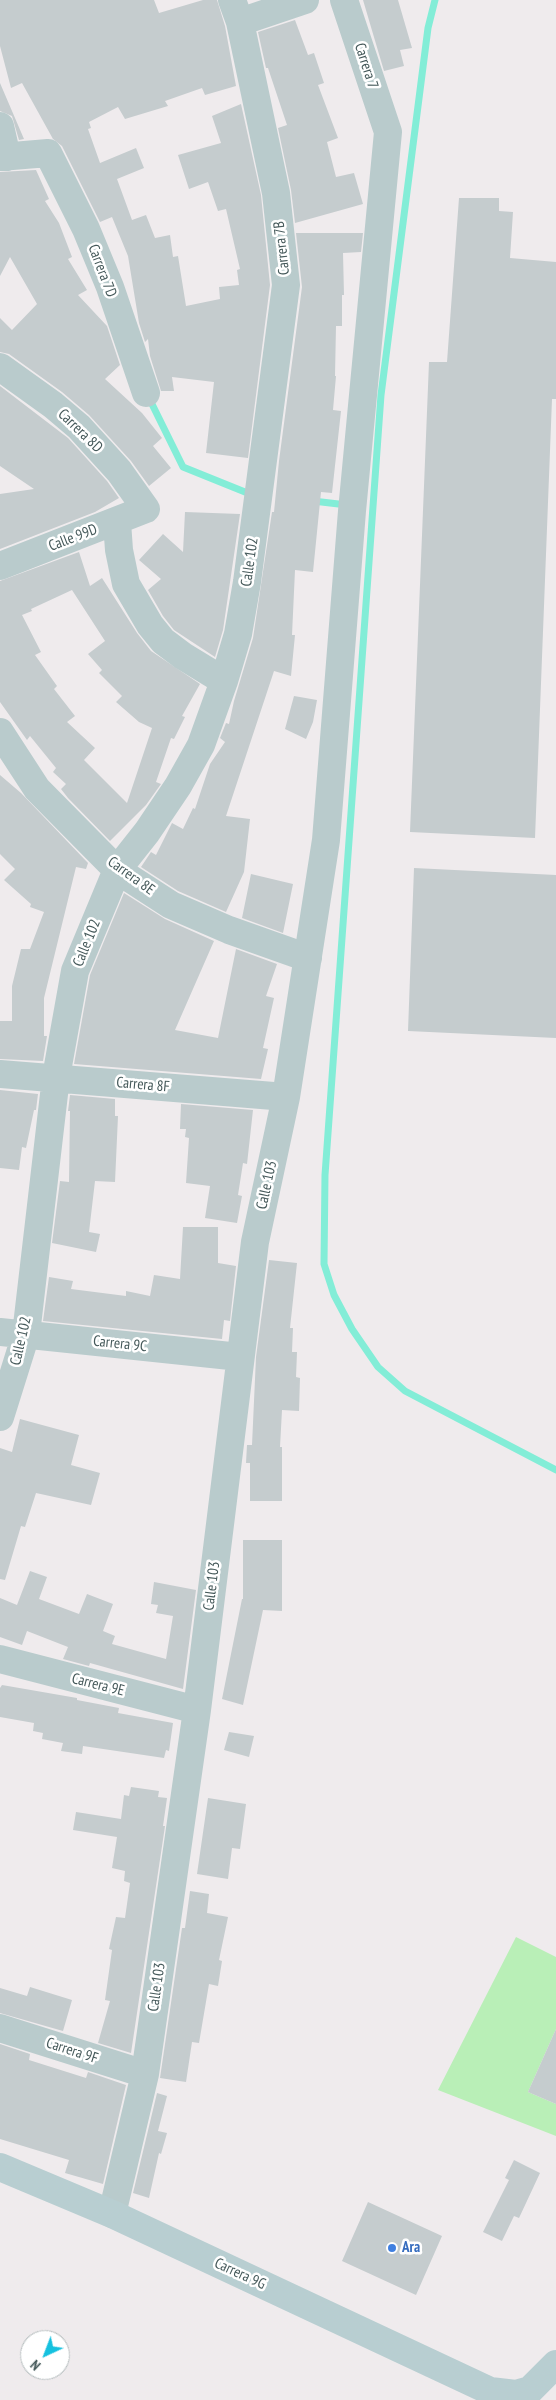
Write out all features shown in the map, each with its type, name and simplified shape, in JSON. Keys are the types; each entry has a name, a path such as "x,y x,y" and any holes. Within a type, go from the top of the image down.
{"street":[{"path":"236,11 305,0"},
{"name":"Carrera 7","path":"344,0 388,132"},
{"name":"Carrera 7B","path":"236,11 276,193 286,285 259,493"},
{"path":"0,126 4,157"},
{"name":"Calle 103","path":"112,2214 145,2074 196,1710 255,1242 286,1097 326,840 352,506 388,132"},
{"name":"Carrera 7D","path":"4,157 48,153 93,245 110,287 146,393"},
{"name":"Carrera 8D","path":"0,367 54,405 78,427 120,471 146,509"},
{"name":"Calle 102","path":"0,1417 75,971 117,870 148,832 178,786 201,745 224,681 238,634 259,493"},
{"name":"Calle 99D","path":"0,566 117,522 146,509"},
{"path":"117,522 119,550 126,584 150,625 170,646 224,681"},
{"name":"Carrera 8E","path":"0,732 37,789 117,870 171,905 228,930 308,958"},
{"name":"Carrera 8F","path":"0,1074 286,1097"},
{"name":"Carrera 9C","path":"13,1333 240,1357"},
{"name":"Carrera 9E","path":"0,1659 196,1710"},
{"name":"Carrera 9F","path":"0,2028 145,2074"},
{"name":"Carrera 9G","path":"0,2167 112,2214 485,2393 523,2393 530,2390 556,2364"}],"green space":[{"path":"516,1937 556,1957 556,2029 528,2092 556,2104 556,2136 438,2090"}],"building":[{"path":"0,0 154,0 159,13 203,0 217,0 225,26 236,86 205,95 202,88 165,101 168,106 125,119 118,107 89,122 91,128 88,129 100,163 136,148 144,168 117,179 132,220 146,215 155,238 170,235 173,257 178,256 186,306 220,299 219,287 239,285 237,270 240,269 226,209 218,211 208,182 189,189 178,155 221,143 212,116 241,104 261,195 270,285 248,458 206,453 214,382 172,377 174,391 161,391 150,356 148,339 145,342 139,323 128,256 112,217 100,222 62,146 53,139 22,83 11,88 0,46"},
{"path":"363,0 398,0 412,48 400,50 404,66 384,71"},
{"path":"295,20 308,55 314,53 324,83 318,85 338,138 327,142 336,177 354,173 363,204 295,223 291,190 278,128 287,125 268,68 266,68 258,32"},
{"path":"0,83 24,139 19,140 12,116 0,111"},
{"path":"36,170 49,199 45,201 59,223 72,257 68,259 87,290 78,295 107,326 120,365 105,379 142,413 162,438 153,446 171,468 149,486 131,461 89,415 62,392 9,354 0,352 0,318 12,330 37,304 10,257 0,276 0,172"},
{"path":"459,198 499,198 499,211 513,212 510,258 556,262 556,399 552,399 535,838 410,832 429,362 447,362"},
{"path":"296,233 363,233 361,252 343,253 344,295 342,295 342,326 336,326 336,376 333,410 341,411 332,493 321,492 313,572 295,570 292,635 295,635 291,676 274,671 226,816 250,819 244,872 226,912 178,891 141,867 151,852 156,855 172,823 183,829 193,808 195,809 210,764 225,742 220,738 226,723 229,724 253,638 272,512 274,512 302,287"},
{"path":"0,386 68,438 107,481 119,498 95,512 0,549 0,494 34,489 0,466"},
{"path":"185,512 240,514 223,630 215,657 174,630 163,616 148,590 161,579 139,560 163,534 183,552"},
{"path":"79,552 90,586 102,578 137,633 151,651 200,684 182,716 185,717 174,739 171,738 156,782 161,784 146,805 110,841 68,798 61,789 66,784 53,772 56,768 30,736 27,740 0,702 0,581","holes":["72,590 105,641 88,654 102,670 99,673 122,696 116,702 139,722 152,728 127,803 84,760 95,748 67,722 75,716 54,689 57,686 35,655 41,652 22,615"]},
{"path":"294,696 317,700 313,722 306,739 285,729"},
{"path":"0,775 21,793 88,863 86,869 76,867 44,998 44,1036 47,1036 43,1061 0,1059 0,1021 12,1021 12,986 21,949 30,949 44,912 30,907 31,904 4,880 15,869 0,854"},
{"path":"414,868 556,875 556,1038 408,1031"},
{"path":"251,874 293,884 283,933 242,918"},
{"path":"124,893 165,919 214,941 175,1030 218,1038 236,949 277,964 266,996 274,998 263,1048 268,1049 261,1079 74,1064 90,975"},
{"path":"0,1090 38,1094 36,1110 34,1110 26,1148 22,1147 19,1170 0,1168"},
{"path":"70,1095 115,1099 115,1116 118,1116 115,1182 95,1181 89,1232 100,1234 96,1252 52,1243 60,1181 69,1182 70,1111 68,1111"},
{"path":"181,1104 253,1110 247,1164 243,1163 238,1195 242,1196 237,1223 205,1218 210,1186 186,1183 189,1138 185,1137 186,1129 180,1129"},
{"path":"183,1227 218,1227 218,1263 236,1266 230,1321 224,1320 222,1339 43,1321 49,1277 73,1281 71,1289 126,1296 126,1291 150,1296 154,1275 180,1279"},
{"path":"269,1260 297,1263 290,1328 293,1328 292,1352 297,1352 296,1377 300,1378 299,1411 282,1410 280,1447 282,1447 282,1501 250,1501 250,1463 246,1463 247,1445 252,1445 256,1357"},
{"path":"20,1419 79,1435 71,1465 100,1473 91,1505 36,1493 25,1527 21,1526 5,1580 0,1579 0,1448 12,1452"},
{"path":"243,1540 282,1540 282,1611 263,1610 243,1705 222,1699 243,1599"},
{"path":"30,1571 47,1577 39,1599 79,1614 87,1594 113,1604 103,1631 115,1636 112,1644 166,1659 173,1616 156,1613 158,1605 151,1604 154,1582 196,1590 183,1689 90,1663 89,1666 63,1659 68,1647 27,1631 22,1645 0,1637 0,1598 17,1605"},
{"path":"2,1685 77,1698 77,1700 119,1708 118,1713 173,1723 169,1751 166,1750 164,1758 83,1746 82,1754 61,1751 63,1743 42,1739 43,1733 33,1731 34,1723 0,1717 0,1688"},
{"path":"229,1732 254,1736 249,1757 224,1750"},
{"path":"131,1787 159,1791 158,1797 167,1798 163,1826 165,1826 131,2053 98,2043 110,2001 105,2000 112,1950 109,1949 116,1917 125,1918 130,1883 124,1881 125,1871 112,1868 117,1837 73,1830 76,1812 121,1819 124,1795 129,1796"},
{"path":"208,1798 246,1804 240,1849 232,1848 228,1879 197,1874"},
{"path":"190,1891 209,1894 207,1913 228,1917 219,1960 222,1961 218,1986 209,1984 199,2043 192,2042 186,2082 160,2078 182,1928 185,1928"},
{"path":"30,1987 72,2000 63,2031 0,2013 0,1988 27,1996"},
{"path":"556,2029 556,2104 528,2092"},
{"path":"0,2044 30,2054 29,2060 86,2078 88,2072 126,2085 103,2184 65,2173 69,2160 0,2139"},
{"path":"157,2093 167,2096 158,2131 167,2133 161,2154 159,2153 149,2198 133,2193"},
{"path":"514,2160 540,2173 519,2218 514,2216 502,2241 483,2232 509,2180 505,2178"},
{"name":"Ara","path":"368,2202 442,2236 416,2295 342,2261"}],"waterway":[{"path":"435,0 428,28 381,395 325,1175 324,1264 334,1295 352,1329 378,1367 405,1391 556,1470"},
{"path":"149,398 183,467 245,492 253,493"},
{"path":"313,501 347,505"}],"place":[{"name":"Ara","path":"392,2248"}]}
